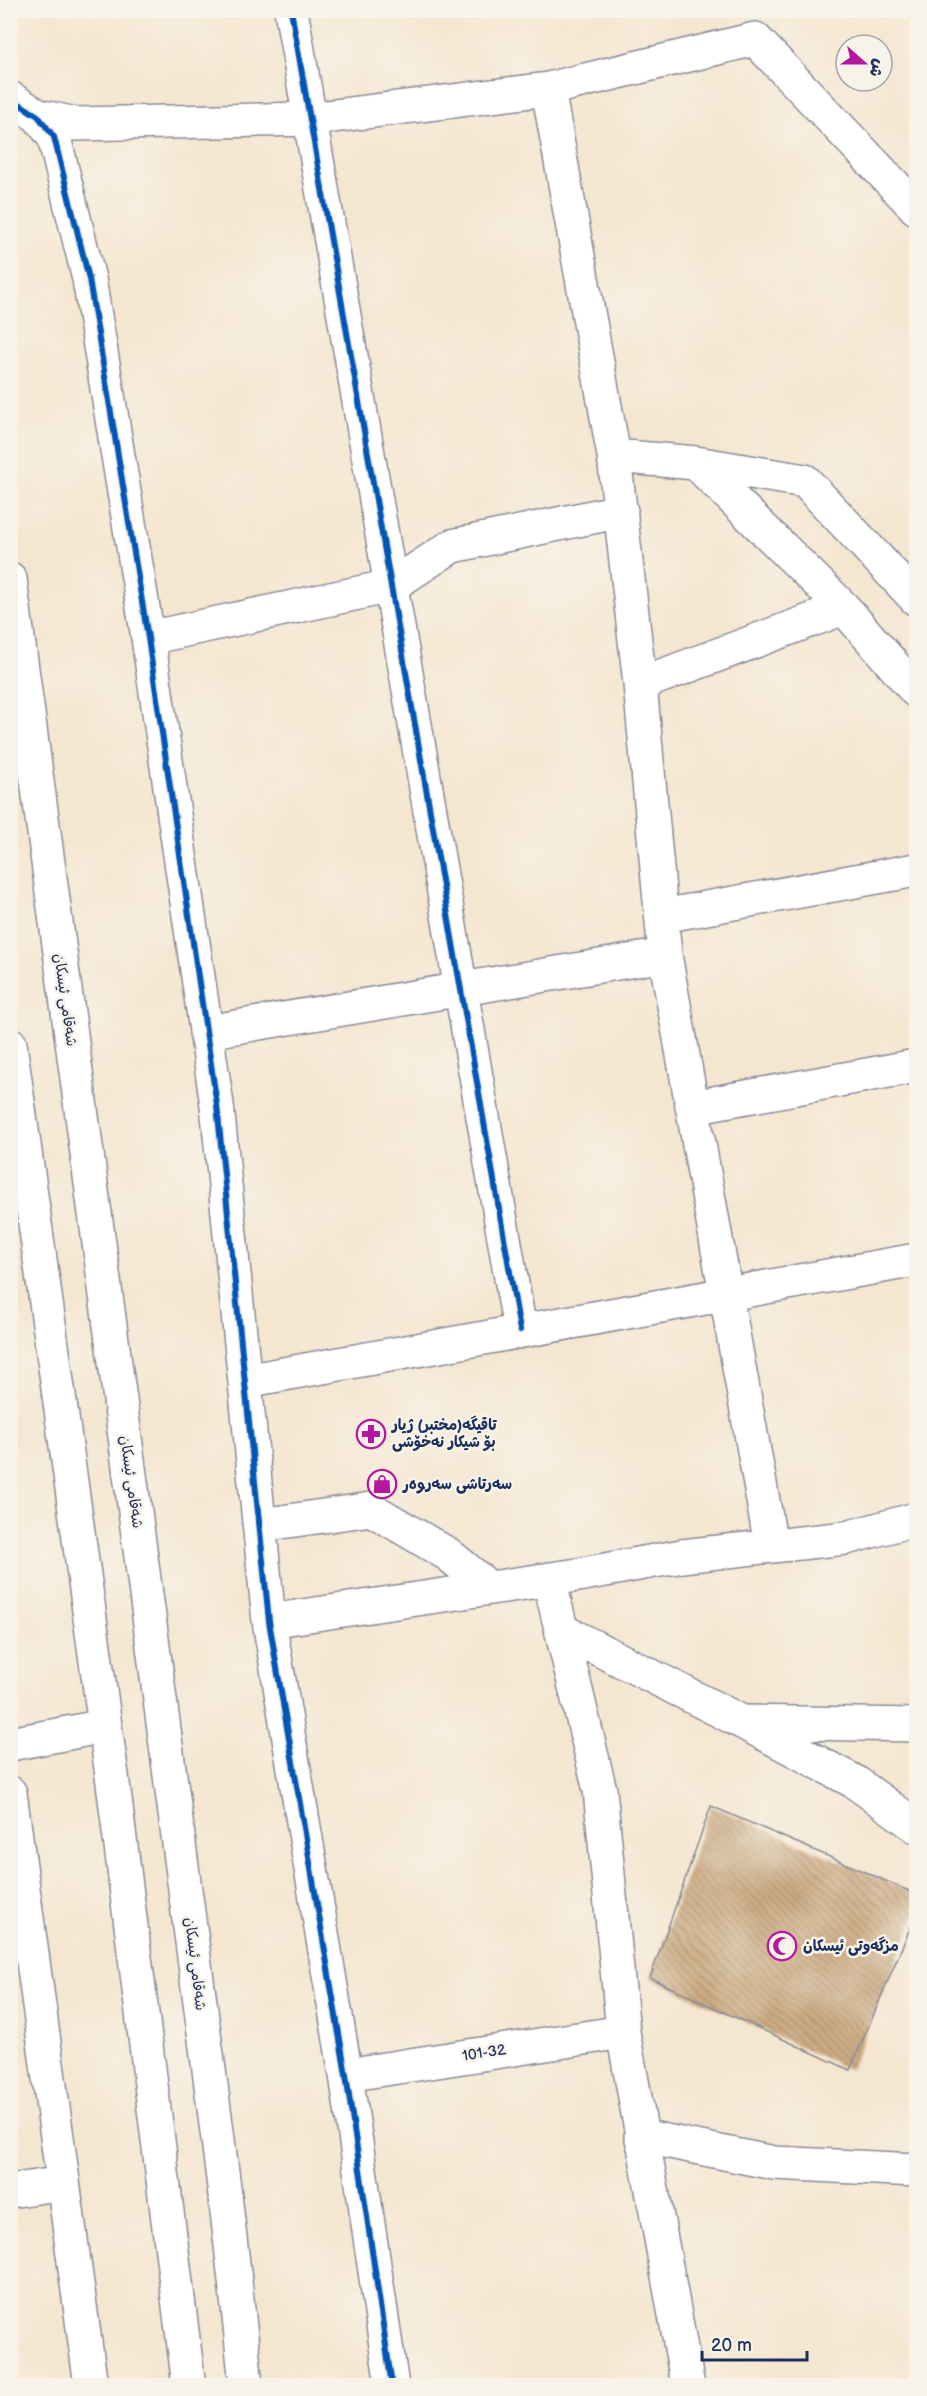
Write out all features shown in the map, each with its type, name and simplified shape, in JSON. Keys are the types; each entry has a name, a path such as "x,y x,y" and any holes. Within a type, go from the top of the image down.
{"street":[{"path":"291,10 520,1330"},
{"path":"38,116 76,124 310,119 548,89 753,25 916,208"},
{"path":"548,89 614,456 640,684 665,954 771,1545"},
{"path":"10,98 38,116 54,137 89,279 147,638 217,1105 269,1621 346,2075 392,2385"},
{"path":"614,456 696,463 805,481 916,599"},
{"path":"696,463 844,608 916,691"},
{"path":"147,638 391,586 452,546 621,511"},
{"name":"شەقامی ئیسکان","path":"10,579 55,932 158,1680 246,2385"},
{"path":"640,684 844,608"},
{"path":"662,916 916,870"},
{"path":"206,1032 665,954"},
{"path":"10,1044 105,1726 189,2385"},
{"path":"692,1107 916,1066"},
{"path":"245,1381 916,1260"},
{"path":"261,1525 371,1509 449,1555 489,1588"},
{"path":"269,1621 549,1579 682,1556 846,1538 916,1519"},
{"path":"549,1579 600,1790 623,2032 688,2385"},
{"path":"563,1631 855,1782 916,1827"},
{"path":"742,1722 916,1725"},
{"path":"10,1744 105,1726"},
{"path":"10,1793 17,1899 63,2183 91,2385"},
{"name":"101-32","path":"346,2075 623,2032"},
{"path":"641,2136 774,2163 916,2170"},
{"path":"10,2191 63,2183"}],"building":[{"name":"مزگەوتی ئیسکان","path":"711,1806 916,1894 916,1914 850,2070 650,1978"}],"cycle path":[{"path":"291,10 520,1330"},
{"path":"10,98 38,116 54,137 89,279 148,638 217,1105 269,1621 346,2075 392,2386"}],"place":[{"name":"تاقیگە(مختبر) ژیار بۆ شیکار نەخۆشی","path":"371,1434"},
{"name":"سەرتاشی سەروەر","path":"382,1484"},
{"name":"مزگەوتی ئیسکان","path":"782,1946"}]}
